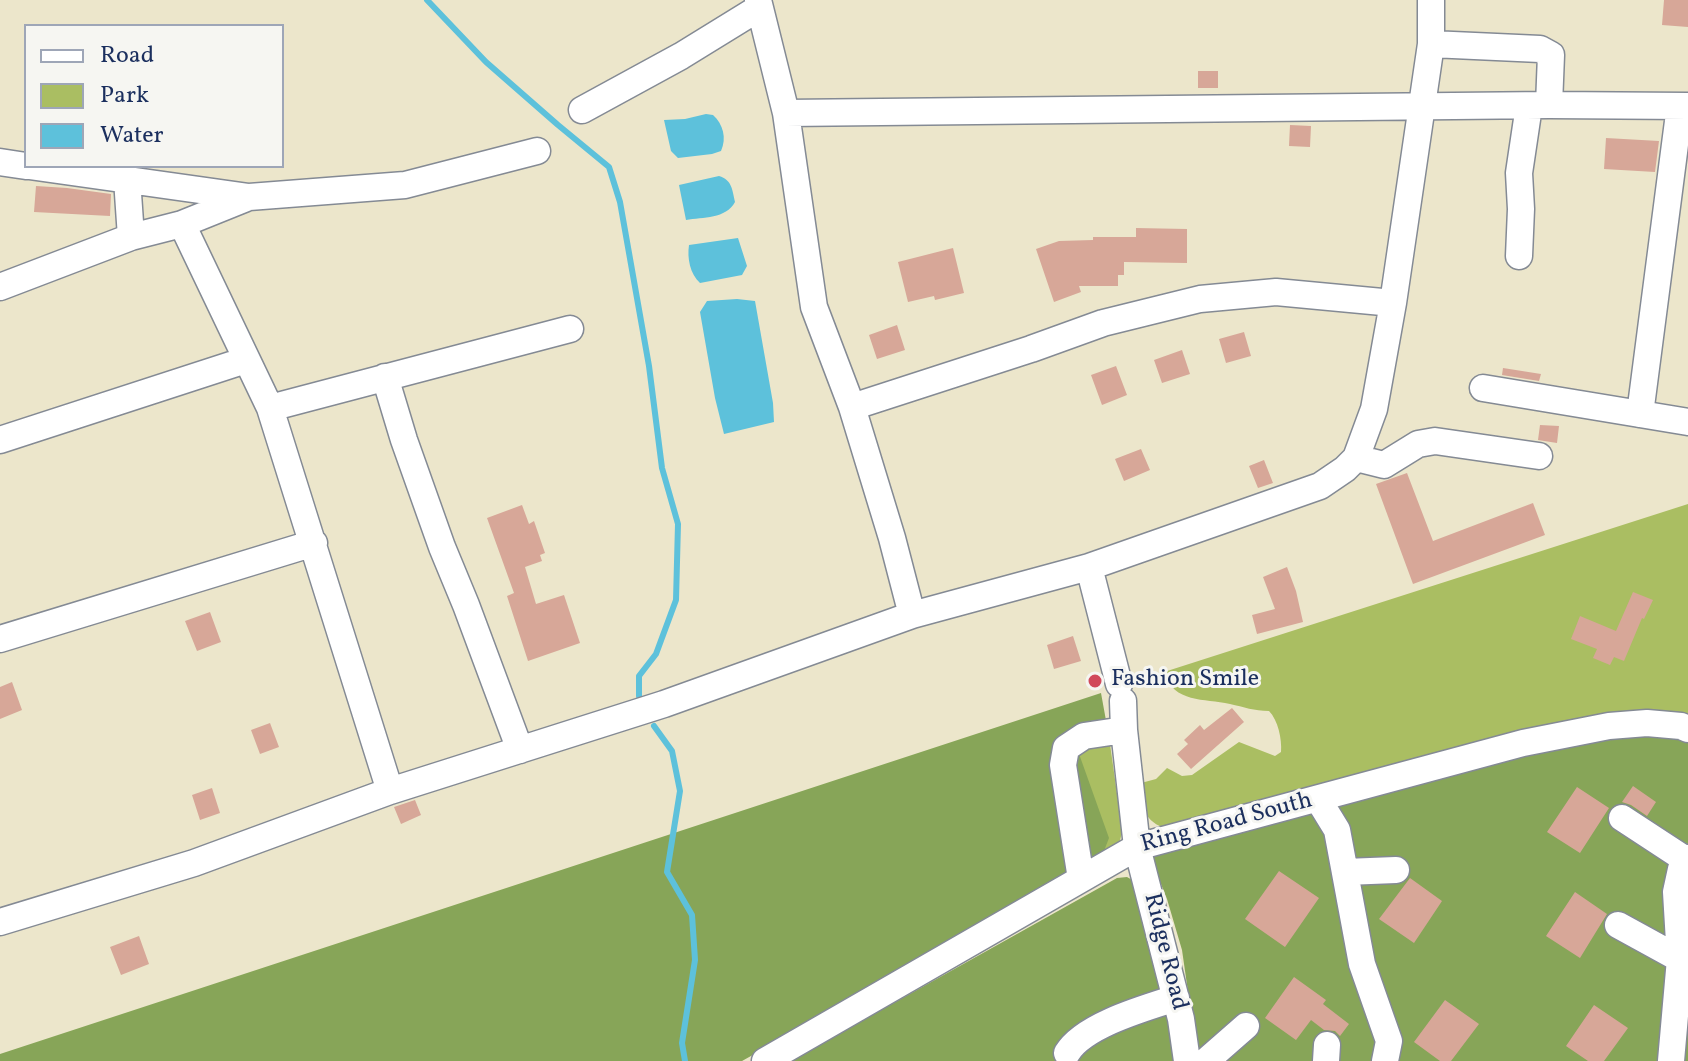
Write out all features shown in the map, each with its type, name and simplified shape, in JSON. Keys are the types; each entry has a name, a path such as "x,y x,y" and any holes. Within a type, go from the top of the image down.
{"street":[{"path":"0,922 194,863 390,791 664,704 912,615 1089,567 1320,486 1356,458 1374,409 1393,303 1431,44 1431,0"},
{"path":"582,110 681,56 758,4 786,113 814,307 852,407 912,615"},
{"path":"1431,44 1540,49 1551,55 1519,173 1519,256"},
{"path":"786,113 1684,106 1640,414"},
{"path":"43,168 249,197 405,185 537,151"},
{"path":"0,162 24,165"},
{"path":"127,179 131,237"},
{"path":"0,287 131,237 182,224 249,197"},
{"path":"182,224 270,408 390,791"},
{"path":"852,407 1103,323 1200,299 1276,292 1393,303"},
{"path":"270,408 570,329"},
{"path":"0,440 246,360"},
{"path":"385,377 442,547 520,750"},
{"path":"1483,388 1688,422"},
{"path":"1356,458 1384,465 1418,444 1435,441 1539,456"},
{"path":"0,639 314,543"},
{"name":"Ridge Road","path":"1089,567 1121,692 1137,847 1176,998 1187,1061"},
{"name":"Ring Road South","path":"765,1061 1137,847 1523,743 1609,726 1647,723 1688,729"},
{"path":"1081,879 1063,765 1066,748 1084,736 1124,730"},
{"path":"1318,799 1337,830 1362,964 1389,1041 1385,1061"},
{"path":"1622,818 1687,859 1681,869 1676,892 1684,959 1671,1061"},
{"path":"1345,872 1396,870"},
{"path":"1618,925 1684,959"},
{"path":"1067,1053 1086,1033 1176,998"},
{"path":"1206,1061 1246,1026"}],"green space":[{"path":"1688,504 1688,716 1667,712 1616,711 1164,828 1147,815 1141,783 1156,779 1167,768 1182,776 1192,775 1239,742 1275,756 1281,752 1279,730 1269,711 1182,695 1175,690 1164,672"},
{"path":"1101,693 1109,737 1078,751 1109,838 1093,865 742,1061 0,1061 0,1054"},
{"path":"1603,736 1688,741 1688,1061 1198,1061 1182,950 1151,859 1154,855"},
{"path":"1109,737 1121,837 1110,855 1093,865 1078,750"},
{"path":"1127,877 1134,881 1178,1061 790,1061 1117,878"}],"water":[{"path":"713,115 722,127 724,141 721,151 678,158 671,151 664,120"},
{"path":"719,176 731,186 735,202 731,208 714,216 686,220 679,185"},
{"path":"738,238 747,266 742,275 700,283 690,266 689,245"},
{"path":"707,301 755,301 774,422 724,434 700,312"}],"building":[{"path":"1664,0 1688,0 1688,27 1662,25"},
{"path":"1198,71 1218,71 1218,88 1198,88"},
{"path":"1290,125 1311,126 1310,147 1289,146"},
{"path":"1606,138 1659,141 1655,172 1604,169"},
{"path":"36,186 111,194 110,216 34,212"},
{"path":"1136,228 1187,229 1187,263 1124,262 1124,275 1118,275 1118,286 1079,286 1081,292 1054,302 1036,249 1059,241 1136,237"},
{"path":"953,248 964,293 908,302 898,262"},
{"path":"897,325 905,350 877,359 869,335"},
{"path":"1244,332 1251,356 1226,363 1219,339"},
{"path":"1182,350 1190,374 1162,383 1154,360"},
{"path":"1116,366 1127,395 1102,405 1091,375"},
{"path":"1503,368 1541,374 1539,381 1502,375"},
{"path":"1540,425 1559,426 1557,443 1538,440"},
{"path":"1141,449 1150,470 1124,481 1115,459"},
{"path":"1264,460 1273,483 1258,488 1249,466"},
{"path":"1407,473 1433,541 1533,503 1545,535 1413,584 1376,484"},
{"path":"522,505 529,524 534,521 545,553 540,555 542,561 525,567 536,604 564,595 580,643 528,661 507,596 514,593 487,518"},
{"path":"1287,567 1303,622 1257,634 1252,615 1275,609 1263,577"},
{"path":"1633,592 1653,600 1624,661 1614,657 1610,665 1593,658 1597,649 1571,639 1580,616 1616,631"},
{"path":"210,612 221,642 197,651 185,621"},
{"path":"1073,636 1081,661 1054,669 1047,645"},
{"path":"12,682 22,710 0,719 0,687"},
{"path":"1232,708 1244,722 1191,769 1177,754 1188,744 1184,740 1200,725 1204,730"},
{"path":"270,723 279,747 260,754 251,730"},
{"path":"1633,786 1656,802 1647,816 1622,802"},
{"path":"1577,787 1609,808 1580,853 1547,832"},
{"path":"212,788 220,813 200,820 192,795"},
{"path":"415,800 421,815 401,824 394,807"},
{"path":"1279,871 1319,898 1285,947 1245,919"},
{"path":"1410,878 1442,901 1414,943 1379,919"},
{"path":"1575,892 1607,914 1580,958 1546,936"},
{"path":"139,936 149,964 121,975 110,947"},
{"path":"1294,977 1326,1000 1323,1004 1349,1024 1340,1036 1335,1031 1324,1030 1311,1020 1296,1040 1265,1018"},
{"path":"1445,1000 1479,1024 1451,1061 1440,1061 1414,1042"},
{"path":"1594,1005 1628,1028 1604,1061 1588,1061 1566,1046"}],"waterway":[{"path":"427,0 486,62 609,167 620,202 649,366 662,468 678,524 676,600 656,654 639,676 639,696"},
{"path":"654,726 672,751 680,791 667,872 692,915 695,960 682,1043 685,1061"}],"place":[{"name":"Fashion Smile","path":"1095,681"}]}
